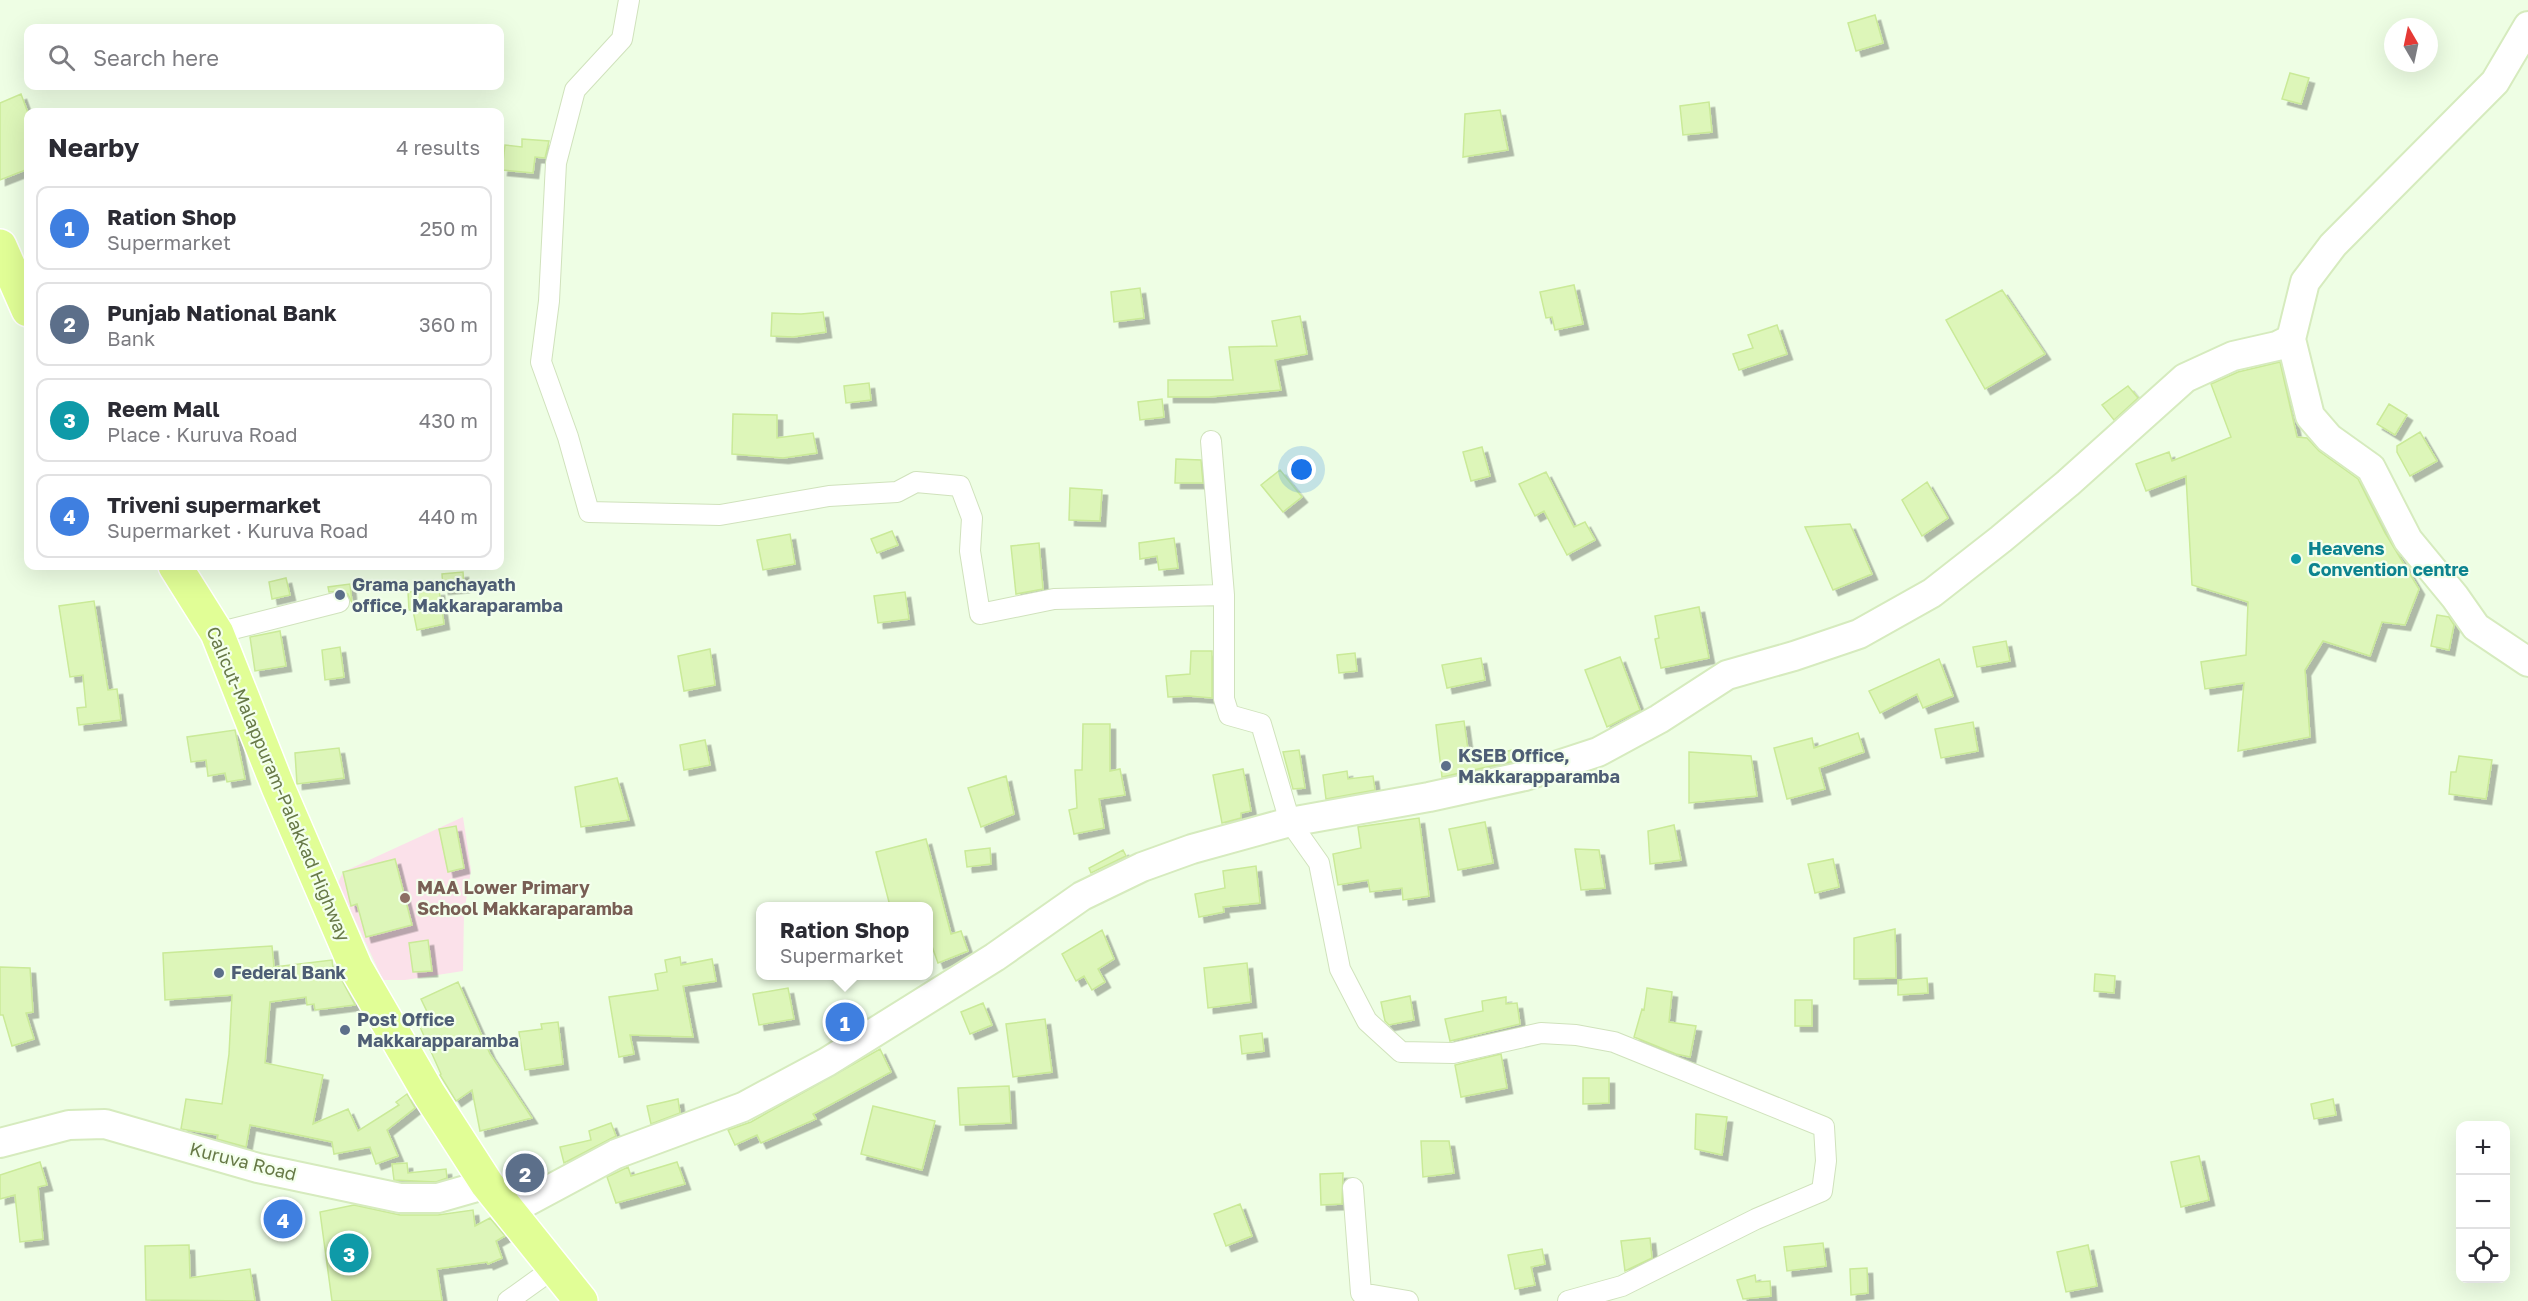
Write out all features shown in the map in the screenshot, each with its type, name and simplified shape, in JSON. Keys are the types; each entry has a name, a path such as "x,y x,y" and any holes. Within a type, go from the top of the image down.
{"highway":[{"path":"0,246 24,301"},
{"name":"Calicut-Malappuram-Palakkad Highway","path":"178,570 217,633 278,787 356,968 429,1094 487,1184 581,1301"}],"main road":[{"path":"2528,26 2495,82 2333,245 2306,282 2291,339 2310,416 2329,438 2371,468 2408,540 2455,597 2476,627 2528,662"},
{"path":"508,1212 616,1154 743,1107 827,1062 995,957 1082,896 1142,867 1191,849 1290,822 1429,797 1525,776 1598,752 1659,719 1727,675 1859,634 1932,593 2001,539 2068,483 2185,378 2233,356 2277,346 2291,339"},
{"name":"Kuruva Road","path":"0,1143 69,1125 105,1124 258,1168 400,1197 438,1198 487,1184"}],"street":[{"path":"629,0 622,39 575,90 556,163 549,301 541,362 568,437 589,512 720,515 829,496 897,492 916,482 960,486 972,518 970,551 980,614 1054,599 1224,595"},
{"path":"1211,441 1224,595 1224,699 1229,715 1261,724 1290,822 1319,862 1340,969 1367,1021 1401,1052 1453,1053 1541,1033 1576,1035 1614,1042 1824,1127 1826,1161 1822,1191 1756,1219 1622,1286 1568,1301"},
{"path":"217,633 339,603"},
{"path":"1353,1188 1361,1293 1408,1301"},
{"path":"508,1301 554,1268"}],"shaded area":[{"name":"MAA Lower Primary School Makkaraparamba","path":"463,817 471,870 464,913 463,971 405,980 383,980 338,883 343,872"}],"building":[{"path":"1875,15 1883,43 1856,51 1848,23"},
{"path":"2290,73 2309,78 2301,104 2282,99"},
{"path":"21,94 26,108 24,108 24,171 0,180 0,103"},
{"path":"1709,102 1712,132 1683,135 1680,106"},
{"path":"1500,110 1508,150 1463,157 1465,114"},
{"path":"522,139 549,141 545,158 535,157 533,173 504,170 505,145 522,147"},
{"path":"1574,285 1583,324 1555,330 1552,317 1546,318 1540,292"},
{"path":"1140,288 1144,318 1114,322 1111,292"},
{"path":"2002,290 2045,354 1985,389 1946,320"},
{"path":"823,312 826,332 793,337 771,336 772,313"},
{"path":"1300,316 1307,354 1275,360 1281,390 1209,397 1168,397 1168,380 1233,380 1229,347 1277,346 1272,321"},
{"path":"1777,325 1787,354 1739,370 1733,354 1753,348 1748,335"},
{"name":"Heavens Convention centre","path":"2280,362 2297,437 2307,438 2319,451 2358,479 2385,533 2419,589 2405,625 2382,622 2370,656 2323,641 2305,670 2310,737 2238,751 2244,683 2205,689 2201,662 2246,655 2248,602 2192,585 2186,476 2146,491 2136,464 2169,452 2172,461 2231,437 2211,384 2238,372"},
{"path":"869,383 871,400 846,403 844,386"},
{"path":"2128,386 2138,398 2114,420 2102,405"},
{"path":"1162,399 1164,417 1140,420 1138,402"},
{"path":"2389,404 2407,415 2395,435 2377,424"},
{"path":"733,414 777,415 777,438 813,433 817,453 783,458 732,454"},
{"path":"2420,432 2437,461 2410,476 2397,452 2397,446"},
{"path":"1482,447 1490,476 1471,481 1463,452"},
{"path":"1176,459 1201,460 1203,483 1175,483"},
{"path":"1280,470 1302,497 1283,512 1261,485"},
{"path":"1546,472 1574,527 1585,522 1595,540 1567,555 1544,511 1535,516 1519,484"},
{"path":"1927,482 1948,518 1922,536 1902,500"},
{"path":"1070,488 1102,490 1100,521 1069,520"},
{"path":"1850,524 1872,574 1833,590 1805,527"},
{"path":"892,531 898,545 877,553 871,539"},
{"path":"790,534 795,564 763,570 757,540"},
{"path":"1174,538 1178,568 1159,570 1157,556 1140,559 1139,543"},
{"path":"1039,543 1043,589 1016,594 1011,546"},
{"path":"463,572 464,587 443,589 442,574"},
{"path":"286,578 290,595 272,599 269,582"},
{"path":"350,584 352,603 348,594 343,591 329,592 328,587"},
{"path":"439,590 444,624 417,630 413,610 409,610 408,592"},
{"path":"905,592 909,619 878,623 874,596"},
{"path":"94,601 108,690 117,689 121,720 79,725 77,708 86,707 83,675 70,677 59,606"},
{"path":"1699,607 1709,658 1661,668 1655,639 1659,638 1655,616"},
{"path":"2437,615 2449,617 2454,625 2449,650 2431,646"},
{"path":"280,631 286,666 255,671 250,637"},
{"path":"2006,641 2010,661 1977,667 1973,647"},
{"path":"340,647 344,677 325,680 322,650"},
{"path":"710,649 715,685 684,691 678,656"},
{"path":"1191,651 1212,651 1212,698 1168,697 1166,676 1190,674"},
{"path":"1355,653 1357,671 1339,673 1337,655"},
{"path":"1620,657 1640,710 1607,727 1585,670"},
{"path":"1481,658 1485,680 1447,688 1442,665"},
{"path":"1939,659 1953,696 1923,708 1917,694 1880,713 1869,691"},
{"path":"1464,721 1469,757 1472,756 1473,760 1520,748 1523,759 1442,777 1436,725"},
{"path":"1973,722 1978,751 1941,758 1935,729"},
{"path":"1083,724 1110,724 1110,771 1120,769 1125,795 1099,799 1104,828 1074,834 1069,810 1077,808 1075,770 1082,770"},
{"path":"235,730 245,779 227,782 225,773 208,776 206,760 191,762 187,737"},
{"path":"1858,733 1864,752 1819,768 1825,789 1787,799 1774,748 1812,738 1814,748"},
{"path":"705,740 710,765 684,770 680,745"},
{"path":"339,748 344,778 297,784 295,753"},
{"path":"1299,750 1305,788 1293,789 1283,752"},
{"path":"1689,752 1751,756 1757,796 1689,803"},
{"path":"2459,756 2492,760 2486,799 2449,794 2451,772 2456,772"},
{"path":"1243,769 1251,811 1241,813 1241,818 1222,823 1213,775"},
{"path":"1347,771 1348,779 1373,776 1375,790 1326,799 1323,775"},
{"path":"1006,776 1014,814 981,827 968,788"},
{"path":"617,778 629,820 581,827 575,787"},
{"path":"1419,818 1429,896 1403,900 1402,888 1370,892 1368,880 1338,885 1333,854 1361,848 1358,827"},
{"path":"1485,822 1493,863 1458,870 1449,829"},
{"path":"1674,825 1681,860 1650,864 1648,831"},
{"path":"456,826 464,868 448,872 439,829"},
{"path":"926,839 951,934 961,931 968,951 938,963 933,949 933,902 889,902 876,852"},
{"path":"990,848 991,864 967,867 965,851"},
{"path":"1575,849 1599,850 1605,888 1581,890"},
{"path":"1123,850 1126,856 1091,873 1089,868"},
{"path":"395,859 412,925 366,937 357,904 351,906 343,872"},
{"path":"1833,859 1839,887 1815,893 1808,864"},
{"path":"1256,866 1260,903 1223,907 1224,912 1199,917 1195,894 1225,888 1223,871"},
{"path":"1895,929 1896,978 1854,979 1854,938"},
{"path":"1102,930 1114,959 1098,969 1105,982 1092,990 1084,976 1076,981 1062,954"},
{"path":"428,940 432,971 413,972 409,943"},
{"path":"272,946 274,967 332,960 333,969 336,969 355,1005 315,1010 314,1004 307,1005 306,997 270,1002 265,1063 323,1075 313,1124 348,1109 358,1131 399,1105 396,1102 407,1094 415,1108 387,1130 398,1156 376,1164 370,1147 334,1154 332,1142 250,1125 246,1147 217,1139 218,1135 181,1129 186,1099 222,1104 229,1054 232,995 165,1000 163,953"},
{"path":"680,957 681,965 712,959 716,981 683,986 693,1037 630,1035 634,1054 619,1057 609,997 658,990 655,974 667,972 665,960"},
{"path":"1247,963 1251,1002 1208,1008 1204,968"},
{"path":"0,967 30,968 33,1012 26,1013 34,1039 12,1046 3,1015 0,1015"},
{"path":"2095,974 2115,976 2114,993 2094,991"},
{"path":"1927,978 1928,993 1898,995 1898,980"},
{"path":"458,982 490,1054 532,1118 480,1131 472,1090 456,1101 440,1075 420,1027 432,1022 421,999"},
{"path":"788,988 794,1019 759,1025 753,994"},
{"path":"1647,988 1672,992 1669,1022 1696,1026 1690,1057 1676,1054 1634,1037 1642,1009 1644,1010"},
{"path":"1410,996 1414,1020 1389,1025 1385,1021 1381,1002"},
{"path":"1506,997 1506,1004 1517,1003 1520,1024 1450,1041 1445,1019 1483,1011 1482,1001"},
{"path":"1795,1000 1812,1000 1812,1026 1795,1026"},
{"path":"983,1003 992,1025 970,1034 961,1012"},
{"path":"1045,1019 1052,1072 1013,1077 1006,1024"},
{"path":"558,1022 563,1064 525,1070 519,1032 542,1029 541,1024"},
{"path":"1262,1033 1264,1051 1242,1054 1240,1036"},
{"path":"880,1049 891,1072 813,1114 816,1119 761,1143 757,1135 735,1145 728,1130 751,1122"},
{"path":"1501,1054 1507,1088 1461,1097 1455,1065"},
{"path":"1583,1078 1609,1078 1609,1103 1583,1104"},
{"path":"1009,1086 1011,1123 960,1125 958,1088"},
{"path":"678,1099 680,1113 651,1124 647,1106"},
{"path":"2333,1099 2336,1115 2314,1119 2311,1104"},
{"path":"873,1106 935,1121 922,1170 861,1154"},
{"path":"1696,1114 1727,1117 1722,1155 1695,1149"},
{"path":"611,1123 616,1136 564,1163 560,1147 591,1140 589,1131"},
{"path":"1421,1141 1449,1141 1454,1173 1423,1177"},
{"path":"2199,1156 2209,1200 2181,1207 2171,1162"},
{"path":"40,1162 47,1185 38,1187 43,1239 20,1242 15,1195 0,1199 0,1175"},
{"path":"677,1162 685,1184 616,1203 607,1177 628,1167 631,1176"},
{"path":"407,1163 408,1173 446,1169 447,1178 436,1182 394,1180 392,1164"},
{"path":"1343,1173 1342,1204 1321,1205 1320,1174"},
{"path":"1240,1204 1252,1236 1226,1246 1214,1214"},
{"path":"354,1205 400,1215 438,1215 473,1210 475,1226 490,1218 505,1236 496,1241 502,1258 488,1264 487,1262 437,1269 442,1301 332,1301 320,1212"},
{"path":"1650,1238 1652,1258 1625,1271 1621,1241"},
{"path":"1823,1243 1826,1266 1787,1271 1784,1247"},
{"path":"189,1245 190,1278 250,1269 255,1301 146,1300 145,1246"},
{"path":"2088,1245 2097,1286 2066,1292 2057,1252"},
{"path":"1542,1249 1545,1264 1531,1267 1535,1285 1515,1289 1508,1255"},
{"path":"1867,1268 1868,1293 1851,1295 1850,1269"},
{"path":"1755,1275 1756,1282 1770,1281 1771,1296 1743,1299 1737,1280"}],"place":[{"name":"Heavens Convention centre","path":"2296,559"},
{"name":"Grama panchayath office, Makkaraparamba","path":"340,595"},
{"name":"KSEB Office, Makkarapparamba","path":"1446,766"},
{"name":"MAA Lower Primary School Makkaraparamba","path":"405,898"},
{"name":"Federal Bank","path":"219,973"},
{"name":"Ration Shop","path":"845,1022"},
{"name":"Post Office Makkarapparamba","path":"345,1030"},
{"name":"Punjab National Bank","path":"525,1173"},
{"name":"Triveni supermarket","path":"283,1219"},
{"name":"Reem Mall","path":"349,1253"}]}
